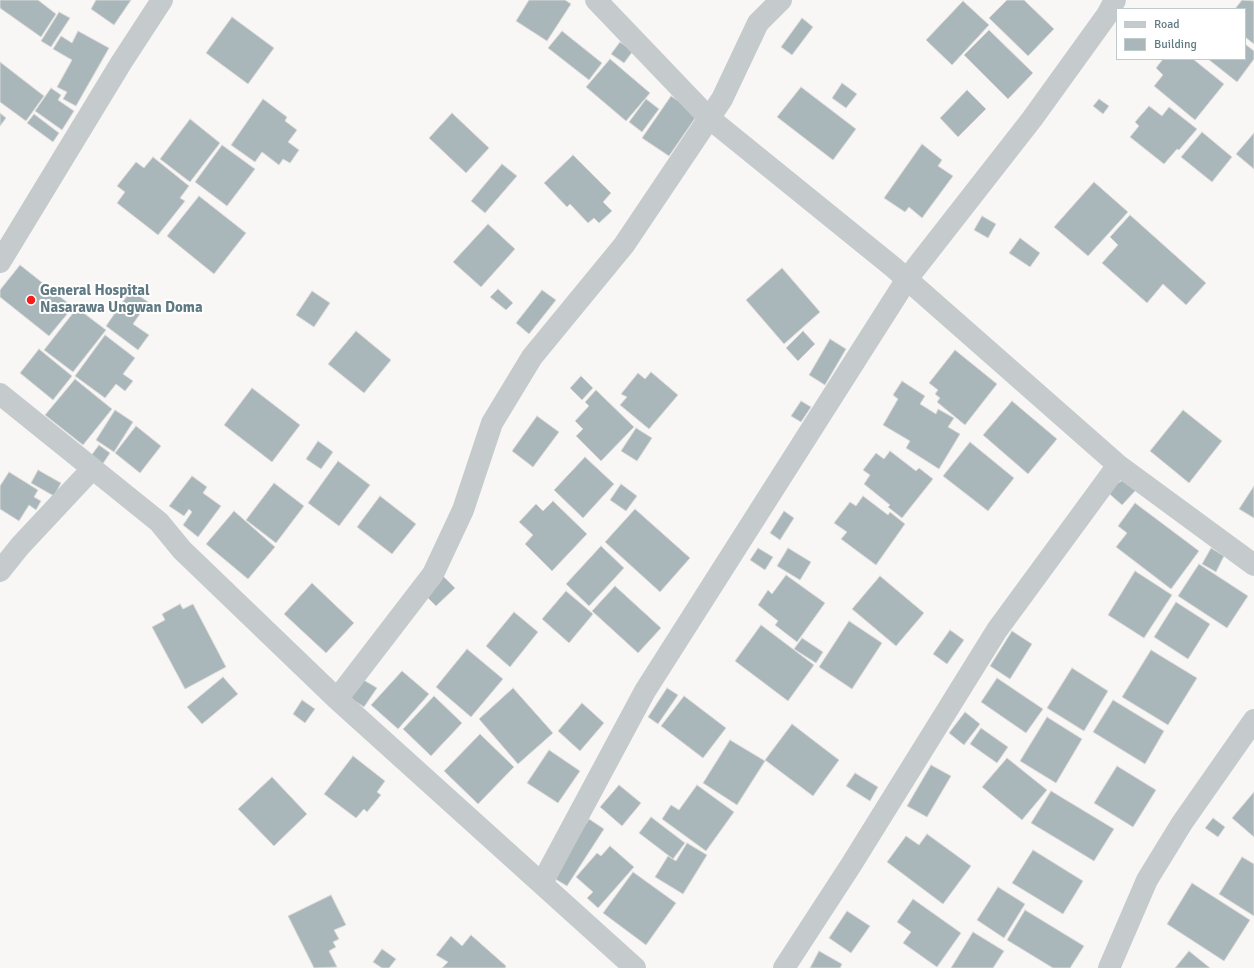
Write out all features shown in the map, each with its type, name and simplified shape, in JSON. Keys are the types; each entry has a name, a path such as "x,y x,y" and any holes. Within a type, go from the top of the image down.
{"street":[{"path":"0,262 121,63 162,0"},
{"path":"596,0 709,118 907,279 1118,465 1254,565"},
{"path":"337,699 433,574 463,510 492,423 532,357 624,245 722,99 758,23 781,0"},
{"path":"542,883 645,691 907,279 1032,119 1107,16 1115,0"},
{"path":"0,394 159,522 182,550 337,699 635,968"},
{"path":"784,968 851,865 997,630 1118,465"},
{"path":"0,571 20,546 92,469"},
{"path":"1109,968 1147,880 1182,823 1254,720"}],"building":[{"path":"0,0 38,0 56,14 41,37 0,8"},
{"path":"96,0 131,0 114,25 91,9"},
{"path":"529,0 565,0 571,4 547,41 516,21"},
{"path":"1007,0 1024,0 1054,29 1028,56 989,18"},
{"path":"1242,0 1254,1 1254,44 1246,38 1246,8 1236,8"},
{"path":"963,1 989,25 952,65 926,40"},
{"path":"59,12 70,18 51,47 41,41"},
{"path":"232,17 274,48 248,84 206,53"},
{"path":"802,18 813,27 792,55 781,47"},
{"path":"989,30 1033,73 1008,99 964,55"},
{"path":"78,31 109,48 76,106 63,99 67,92 57,87 72,60 53,49 61,36 72,43"},
{"path":"562,31 602,63 589,80 548,48"},
{"path":"620,42 633,51 624,63 611,54"},
{"path":"1246,45 1254,51 1254,59 1237,82 1209,60 1246,60"},
{"path":"610,59 650,93 626,121 586,87"},
{"path":"1162,60 1194,60 1224,84 1195,120 1154,86 1163,75 1156,68"},
{"path":"0,62 44,96 26,121 0,102"},
{"path":"842,83 857,94 846,108 832,98"},
{"path":"801,87 856,129 833,160 777,117"},
{"path":"51,88 61,95 58,100 74,111 62,130 35,111"},
{"path":"967,90 986,109 958,137 940,118"},
{"path":"671,96 698,114 669,156 642,138"},
{"path":"263,99 287,117 285,121 297,130 288,142 299,150 290,163 283,159 279,165 262,152 255,162 231,145"},
{"path":"646,99 659,109 642,132 629,122"},
{"path":"1099,99 1109,106 1103,114 1093,106"},
{"path":"1149,106 1162,116 1169,107 1197,129 1179,150 1177,149 1164,164 1130,137 1139,126 1135,122"},
{"path":"0,113 6,118 0,126"},
{"path":"452,113 489,148 466,173 429,138"},
{"path":"34,114 59,133 53,142 27,123"},
{"path":"190,119 220,143 190,182 160,159"},
{"path":"1202,132 1232,157 1212,182 1181,157"},
{"path":"1254,133 1254,169 1236,154"},
{"path":"922,144 942,160 938,166 953,176 922,218 909,207 905,212 884,198"},
{"path":"222,145 255,169 227,206 195,182"},
{"path":"573,155 611,193 603,202 612,211 599,223 594,218 588,223 570,204 567,207 544,183"},
{"path":"153,157 189,186 180,198 185,201 158,235 117,203 125,192 117,186 136,162 144,168"},
{"path":"502,164 517,176 485,213 471,201"},
{"path":"1094,182 1128,212 1088,256 1054,227"},
{"path":"199,196 246,233 214,274 167,236"},
{"path":"1130,215 1206,283 1186,305 1163,284 1147,303 1102,263 1118,245 1110,237"},
{"path":"982,216 996,224 988,238 974,230"},
{"path":"488,224 515,249 481,287 453,262"},
{"path":"1020,238 1040,253 1030,267 1009,253"},
{"path":"20,265 73,307 49,336 0,297 0,290"},
{"path":"782,268 820,312 784,344 746,300"},
{"path":"498,289 513,303 506,310 490,297"},
{"path":"131,290 148,302 133,324 149,335 138,350 106,326"},
{"path":"542,290 556,300 529,334 516,323"},
{"path":"312,291 330,303 314,327 296,315"},
{"path":"77,308 106,330 73,372 44,350"},
{"path":"356,331 391,360 364,393 328,364"},
{"path":"803,331 815,344 798,361 786,348"},
{"path":"105,335 135,358 123,374 133,381 125,391 116,384 105,398 75,376"},
{"path":"830,339 846,349 825,385 809,375"},
{"path":"39,349 72,376 53,400 20,373"},
{"path":"955,350 997,384 965,425 937,402 940,398 935,394 938,390 929,383"},
{"path":"651,372 678,395 649,429 620,405 627,397 621,394 638,373 645,379"},
{"path":"581,376 593,388 582,400 570,388"},
{"path":"75,379 112,409 83,445 45,415"},
{"path":"902,381 925,396 920,404 936,414 938,409 954,418 948,427 960,434 939,469 906,448 910,441 883,425 898,399 893,395"},
{"path":"252,388 300,425 272,462 224,425"},
{"path":"596,390 634,427 601,461 576,436 583,429 575,421 589,406 585,402"},
{"path":"801,401 811,407 801,422 791,416"},
{"path":"1012,401 1057,439 1028,474 983,435"},
{"path":"115,410 133,422 114,452 96,440"},
{"path":"1183,410 1222,441 1189,483 1150,451"},
{"path":"537,416 559,432 533,467 512,451"},
{"path":"136,426 161,446 140,473 115,453"},
{"path":"636,428 652,438 637,461 621,451"},
{"path":"318,441 333,452 321,469 306,459"},
{"path":"970,442 1014,478 988,511 943,476"},
{"path":"99,445 110,453 102,465 90,457"},
{"path":"890,451 916,471 919,468 933,479 902,518 888,507 890,505 864,484 870,475 863,470 876,453 884,459"},
{"path":"585,457 614,484 583,518 554,490"},
{"path":"338,461 370,485 339,526 308,503"},
{"path":"38,470 61,483 54,496 31,483"},
{"path":"9,472 38,490 34,497 41,501 36,510 29,505 19,521 0,509 0,486"},
{"path":"192,476 207,487 203,493 221,506 198,537 183,525 192,512 189,509 184,516 169,506"},
{"path":"1125,479 1136,490 1122,505 1105,490"},
{"path":"274,483 304,506 276,543 246,520"},
{"path":"621,484 637,496 626,511 610,500"},
{"path":"1254,486 1254,518 1239,509"},
{"path":"380,496 416,524 392,554 357,527"},
{"path":"863,496 888,515 890,512 905,524 876,565 841,539 847,532 834,523 850,502 856,506"},
{"path":"553,501 587,534 552,571 525,544 533,535 519,522 536,504 543,511"},
{"path":"1135,503 1199,551 1171,589 1116,547 1127,533 1118,526"},
{"path":"635,509 690,558 660,592 605,542"},
{"path":"234,511 275,547 248,579 206,544"},
{"path":"784,511 794,518 780,540 770,533"},
{"path":"601,546 624,568 589,606 566,584"},
{"path":"758,548 773,557 765,570 750,560"},
{"path":"788,548 811,562 800,580 777,566"},
{"path":"1211,548 1224,556 1216,572 1202,564"},
{"path":"1199,564 1248,596 1227,628 1178,596"},
{"path":"1135,571 1172,595 1144,638 1108,615"},
{"path":"786,575 825,603 797,642 775,625 778,621 758,605 768,590 772,594"},
{"path":"443,576 455,588 436,606 424,594"},
{"path":"880,576 924,613 896,646 852,609"},
{"path":"312,583 354,623 326,653 284,614"},
{"path":"615,586 661,628 638,653 592,611"},
{"path":"566,591 593,614 569,643 542,619"},
{"path":"1176,602 1210,624 1188,659 1154,637"},
{"path":"180,604 183,609 193,604 226,667 185,689 152,627 165,620 162,614"},
{"path":"514,612 538,632 510,667 486,646"},
{"path":"849,621 882,643 852,689 819,667"},
{"path":"761,625 814,665 788,701 735,661"},
{"path":"950,630 964,640 947,664 933,654"},
{"path":"1012,631 1032,644 1010,679 990,666"},
{"path":"802,638 823,652 816,663 794,649"},
{"path":"467,649 503,679 471,717 436,687"},
{"path":"1151,650 1197,678 1168,725 1122,697"},
{"path":"1072,668 1108,691 1084,731 1047,708"},
{"path":"402,671 429,694 398,729 371,705"},
{"path":"223,677 238,694 202,724 187,707"},
{"path":"997,678 1043,709 1026,733 981,702"},
{"path":"362,679 377,688 364,707 350,698"},
{"path":"513,688 553,733 518,764 479,719"},
{"path":"667,688 678,695 658,724 648,717"},
{"path":"434,696 462,723 431,756 403,729"},
{"path":"684,696 726,728 703,758 661,726"},
{"path":"302,700 315,709 305,723 293,714"},
{"path":"1113,700 1164,731 1145,764 1093,732"},
{"path":"582,703 604,723 580,751 558,731"},
{"path":"965,712 980,724 964,745 949,733"},
{"path":"1047,717 1082,739 1056,783 1020,761"},
{"path":"792,724 839,760 813,796 765,760"},
{"path":"981,728 1008,747 997,763 970,744"},
{"path":"480,734 514,767 478,804 444,771"},
{"path":"730,740 765,761 737,805 703,783"},
{"path":"549,750 580,771 558,803 527,783"},
{"path":"353,756 385,781 377,792 381,795 367,812 364,809 356,818 324,794"},
{"path":"1007,758 1047,790 1022,820 982,787"},
{"path":"931,765 951,776 927,817 907,806"},
{"path":"1117,766 1156,790 1133,827 1094,803"},
{"path":"855,773 878,787 870,801 846,786"},
{"path":"272,777 307,814 274,846 238,809"},
{"path":"619,785 641,803 622,826 600,807"},
{"path":"697,785 734,812 706,851 662,819 671,805 679,810"},
{"path":"1051,791 1114,829 1094,861 1031,823"},
{"path":"1254,792 1254,837 1232,818"},
{"path":"651,817 685,843 673,859 639,833"},
{"path":"1213,818 1225,827 1218,837 1205,828"},
{"path":"589,819 604,829 567,886 552,877"},
{"path":"927,834 971,866 943,904 887,862 906,836 919,845"},
{"path":"687,843 707,855 683,894 655,877 668,856 676,861"},
{"path":"610,846 634,867 598,908 587,898 593,892 576,877 597,853 601,856"},
{"path":"1033,850 1083,881 1063,914 1012,883"},
{"path":"1242,857 1254,864 1254,916 1219,894"},
{"path":"633,872 676,903 646,945 603,913"},
{"path":"1192,883 1250,920 1224,961 1167,924"},
{"path":"998,887 1025,904 1004,938 977,920"},
{"path":"331,895 346,925 334,930 339,939 333,942 336,947 329,951 337,967 314,968 288,916"},
{"path":"913,899 961,933 937,967 903,943 911,932 897,922"},
{"path":"1025,910 1084,946 1070,968 1053,968 1007,940"},
{"path":"847,911 870,926 851,953 829,938"},
{"path":"973,932 1004,951 993,968 951,968"},
{"path":"471,935 506,966 505,968 442,968 448,962 436,955 451,936 462,946"},
{"path":"382,949 396,959 389,968 382,968 373,962"},
{"path":"819,951 842,964 840,968 810,968"},
{"path":"1189,951 1210,968 1175,968"}],"place":[{"name":"General Hospital Nasarawa Ungwan Doma","path":"31,300"}]}
